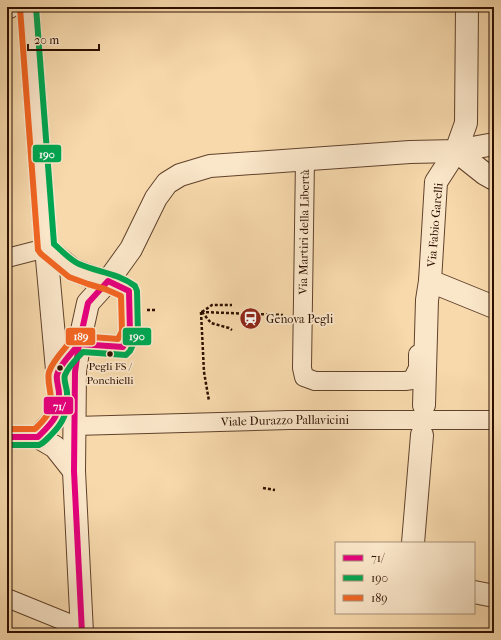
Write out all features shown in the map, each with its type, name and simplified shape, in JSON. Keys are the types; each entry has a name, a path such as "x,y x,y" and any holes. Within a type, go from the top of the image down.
{"street":[{"path":"28,7 46,248 59,392 59,409 54,420 38,437"},
{"path":"467,7 466,123 456,150 494,179"},
{"name":"Via Martiri della Libertà","path":"82,631 74,471 75,372 79,344 88,303 108,281 131,249 156,198 167,183 180,175 210,166 456,150 494,144"},
{"name":"Via Fabio Garelli","path":"424,405 427,300 430,281 436,182 456,150"},
{"name":"Via Martiri della Libertà","path":"305,159 302,368 304,377 315,381 405,382 412,380 418,368 419,291 430,281"},
{"path":"7,258 46,248"},
{"path":"46,248 73,270 91,277 108,281"},
{"name":"Via Fabio Garelli","path":"430,281 494,307"},
{"name":"Viale Durazzo Pallavicini","path":"75,426 95,424 206,423 289,420 494,420"},
{"path":"413,542 422,435"},
{"path":"7,437 38,437 55,447 74,471"},
{"path":"475,592 494,596"},
{"path":"7,598 82,631"}],"lane":[{"path":"57,373 79,344 123,347 130,333 129,291 108,281"}],"path":[{"path":"201,312 212,305 232,305"},
{"path":"146,310 155,310"},
{"path":"201,312 290,316"},
{"path":"201,312 211,323 232,330"},
{"path":"201,312 204,372 210,402"},
{"path":"263,488 276,490"}],"transit line":[{"name":"190","path":"7,445 39,445 45,441 59,426 67,406 67,393 64,379 65,375 70,366 83,352 126,355 130,351 138,334 137,291 135,286 115,275 79,264 54,244 36,7"},
{"name":"189","path":"7,429 35,429 46,417 51,404 51,394 48,381 49,372 52,365 69,342 79,336 118,339 122,331 121,296 69,277 38,250 20,8"},
{"name":"71/","path":"108,281 129,291 130,333 123,347 79,344 88,303 108,281"},
{"name":"71/","path":"7,437 38,437 52,423 57,413 59,402 58,371 79,344"},
{"name":"71/","path":"79,344 75,372 74,471 82,633"}],"place":[{"name":"Genova Pegli","path":"251,319"},
{"name":"Pegli FS / Ponchielli","path":"110,354"}]}
